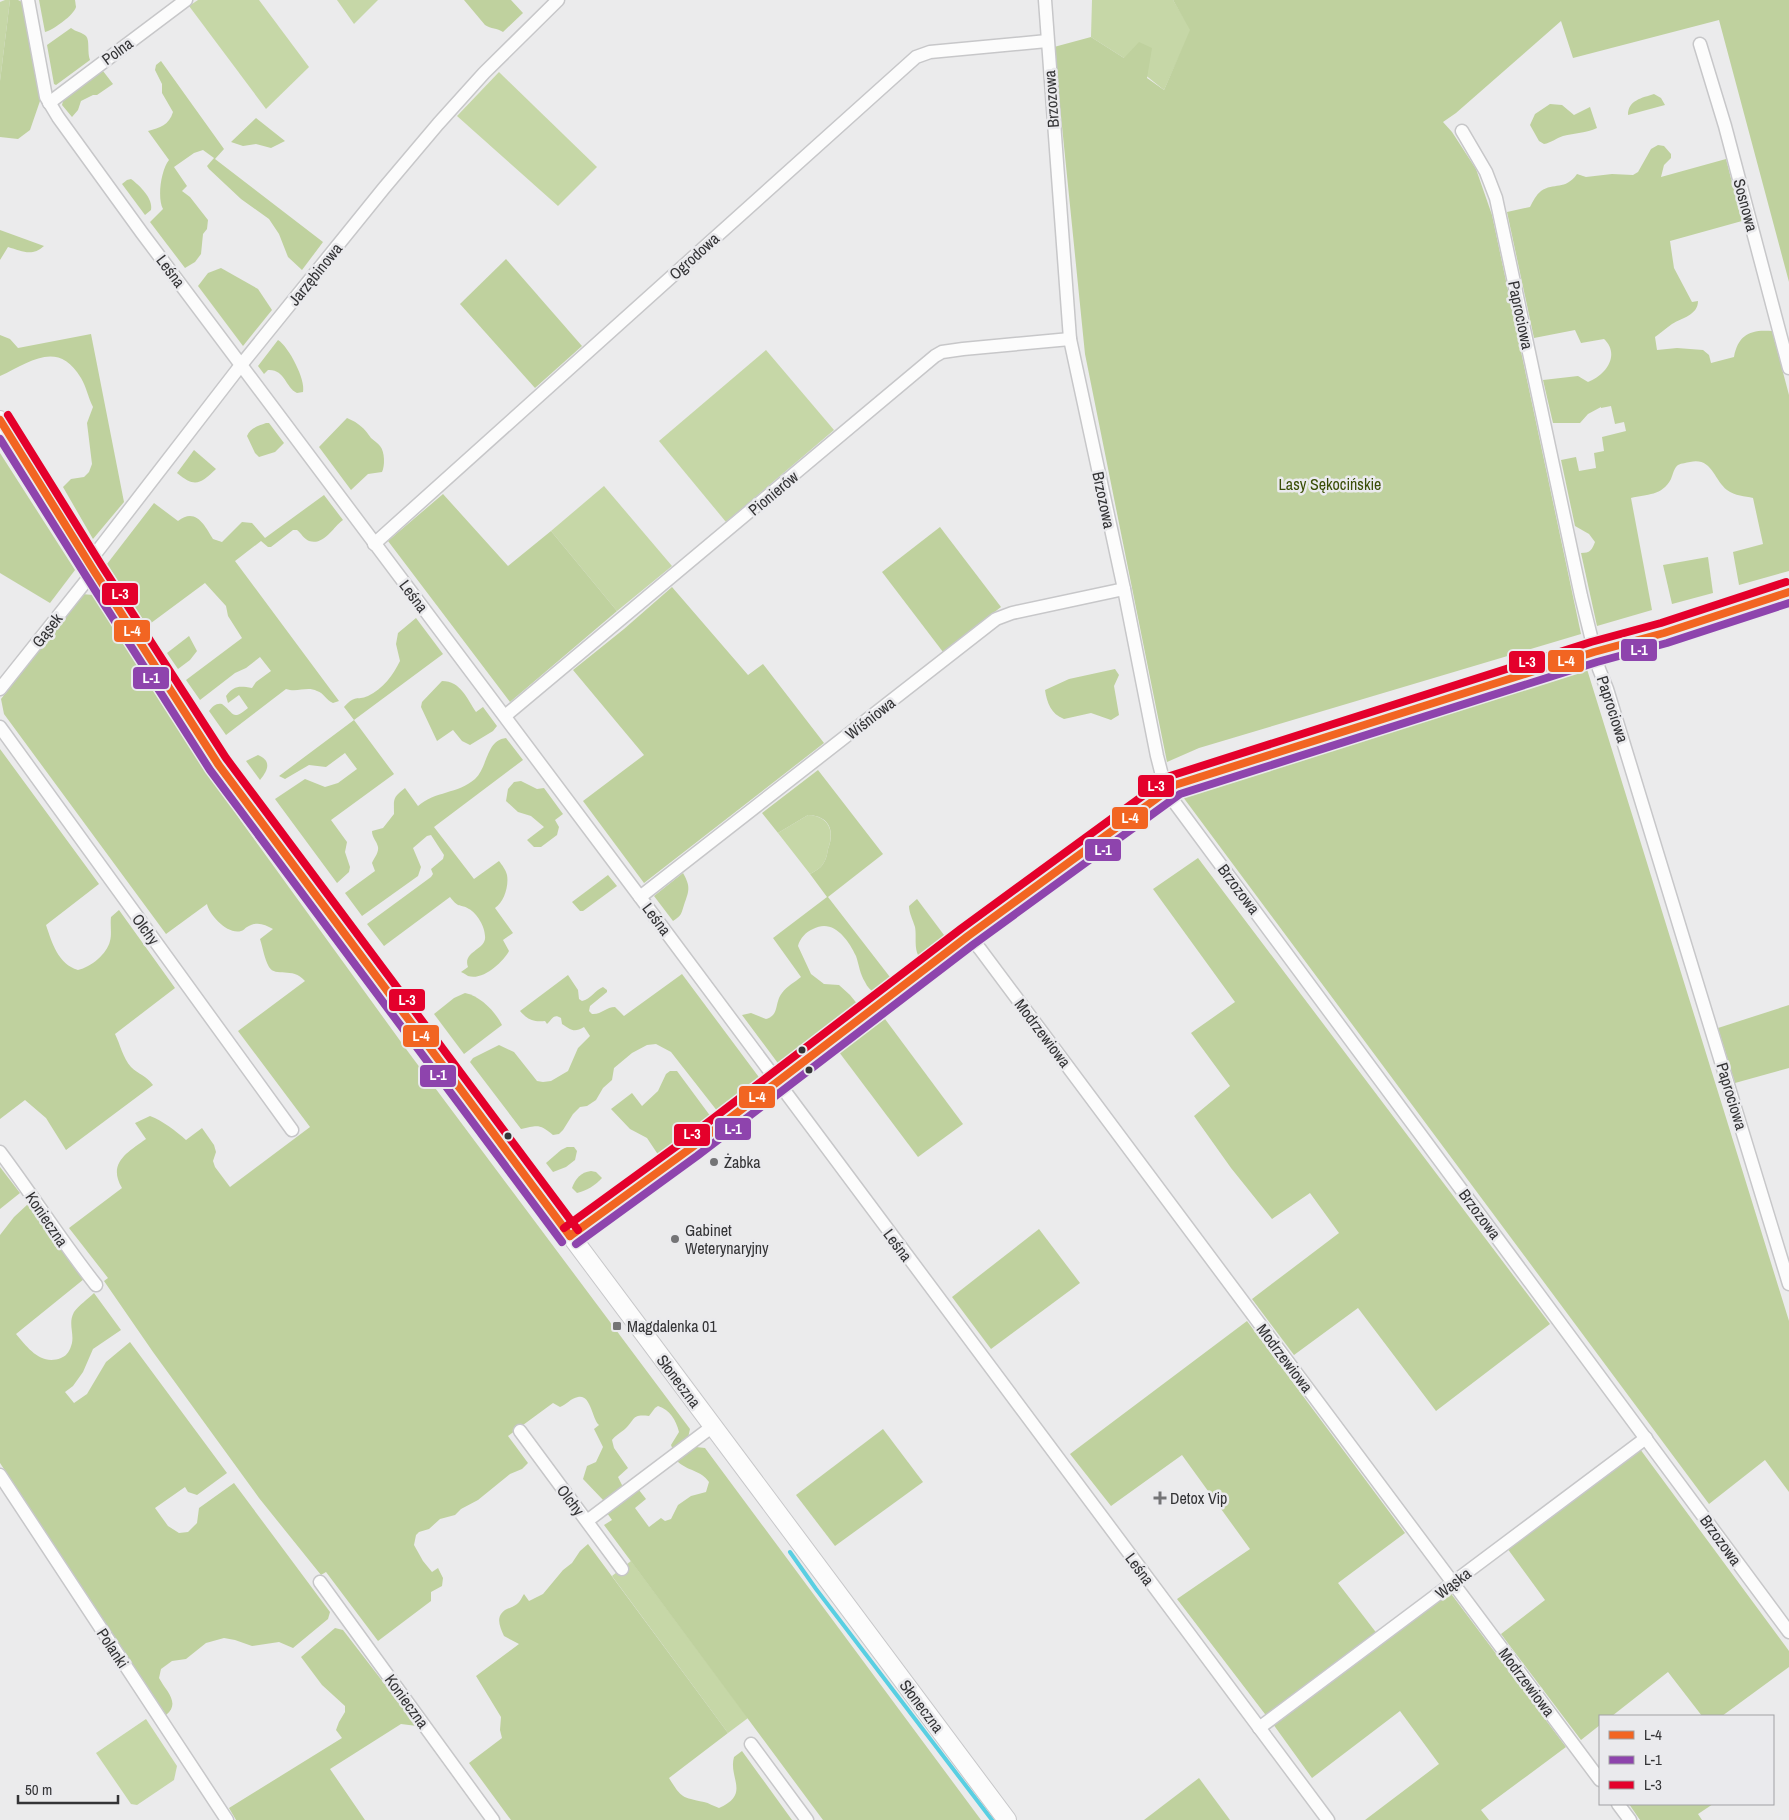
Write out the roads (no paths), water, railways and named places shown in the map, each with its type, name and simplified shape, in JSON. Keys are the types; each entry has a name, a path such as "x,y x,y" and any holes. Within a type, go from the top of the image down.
{"main road":[{"name":"Słoneczna","path":"0,420 91,567 218,764 1007,1820"}],"street":[{"name":"Leśna","path":"28,0 46,96 96,171 1328,1820"},
{"name":"Polna","path":"49,102 186,0"},
{"name":"Jarzębinowa","path":"91,567 241,365 372,203 438,124 484,73 558,0"},
{"name":"Brzozowa","path":"1045,0 1070,339 1124,589 1157,756 1166,791 1789,1632"},
{"name":"Ogrodowa","path":"374,544 916,57 930,52 1047,41"},
{"name":"Sosnowa","path":"1700,44 1725,126 1789,368"},
{"name":"Paprociowa","path":"1462,131 1486,172 1496,198 1594,652 1607,689 1789,1284"},
{"name":"Pionierów","path":"505,716 935,356 942,352 963,349 1070,339"},
{"name":"Gąsek","path":"0,689 91,567"},
{"name":"Wiśniowa","path":"640,897 996,619 1012,613 1124,589"},
{"path":"570,1236 777,1082 968,936 1166,791 1186,781 1594,652 1664,633 1789,592"},
{"name":"Olchy","path":"0,727 292,1130"},
{"name":"Modrzewiowa","path":"968,936 980,949 1599,1779"},
{"name":"Konieczna","path":"0,1152 40,1206 66,1247 96,1286"},
{"path":"586,1520 713,1426"},
{"name":"Olchy","path":"520,1431 622,1569"},
{"name":"Wąska","path":"1259,1728 1646,1438"},
{"name":"Polanki","path":"0,1476 227,1820"},
{"name":"Konieczna","path":"320,1582 494,1820"},
{"path":"751,1744 807,1820"},
{"path":"1619,1805 1630,1820"}],"waterway":[{"path":"790,1552 816,1589 992,1820"}],"place":[{"name":"Żabka","path":"714,1162"},
{"name":"Gabinet Weterynaryjny","path":"675,1239"},
{"name":"Magdalenka 01","path":"617,1326"},
{"name":"Detox Vip","path":"1160,1498"}],"park label":[{"name":"Lasy Sękocińskie","path":"1330,484"}]}
